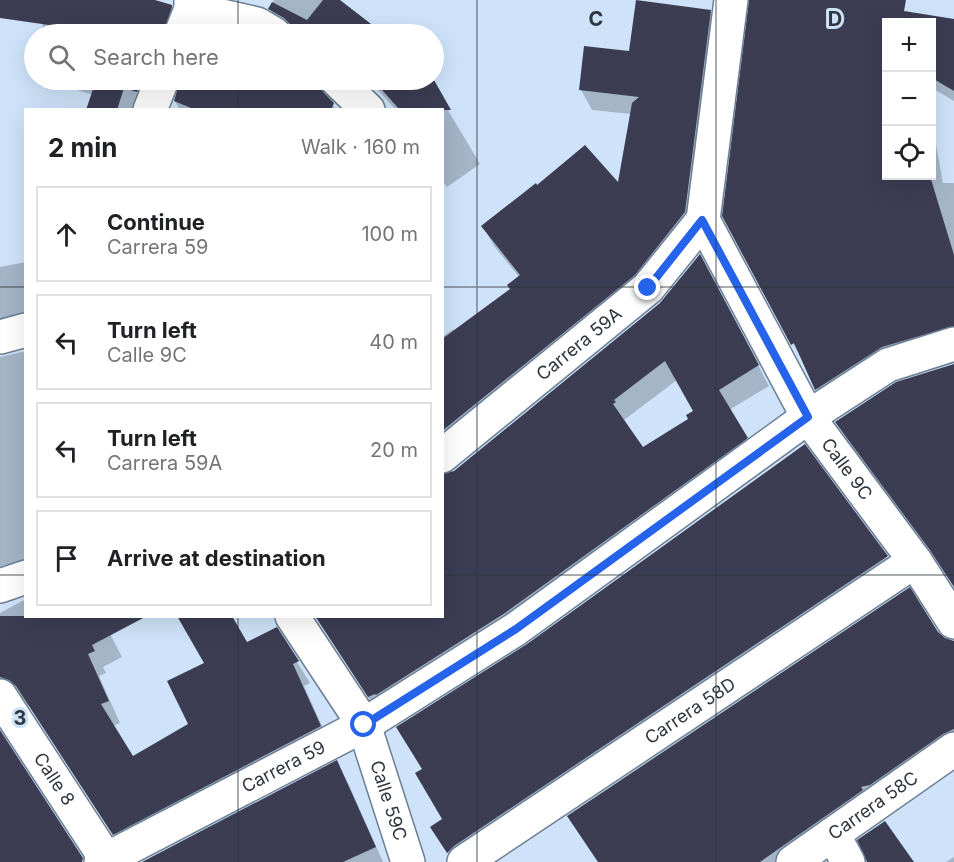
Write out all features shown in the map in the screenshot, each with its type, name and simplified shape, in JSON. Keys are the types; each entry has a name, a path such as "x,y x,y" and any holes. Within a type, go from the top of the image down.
{"street":[{"path":"702,220 731,0"},
{"path":"188,14 257,24"},
{"path":"151,108 158,90"},
{"path":"347,90 366,108"},
{"name":"Calle 9C","path":"702,220 808,417 915,561 954,622"},
{"name":"Carrera 59A","path":"444,454 648,288 702,220"},
{"path":"0,337 24,331"},
{"name":"Carrera 59","path":"105,861 364,725 516,629 808,417 888,365 954,344"},
{"name":"Carrera 58D","path":"464,862 915,561"},
{"path":"0,586 24,578"},
{"name":"Calle 59C","path":"293,618 364,725 408,862"},
{"name":"Calle 8","path":"0,696 105,861"},
{"name":"Carrera 58C","path":"792,862 840,848 954,749"}],"building":[{"path":"0,0 155,0 172,5 166,24 42,24 0,18"},
{"path":"323,0 340,0 371,24 290,24 268,9 272,2 307,20"},
{"path":"636,0 711,10 685,212 635,275 444,429 444,338 510,289 507,285 520,275 481,226 536,183 537,185 585,145 618,182 632,103 639,97 579,90 584,46 629,51"},
{"path":"749,0 906,0 904,11 954,19 954,91 936,80 936,18 882,18 882,180 931,180 954,255 954,326 882,347 815,390 794,343 791,345 722,216"},
{"path":"93,90 123,90 118,108 87,108"},
{"path":"177,90 322,90 334,103 332,108 191,108 174,101"},
{"path":"382,90 440,90 451,110 444,110 444,108 398,108"},
{"path":"700,254 759,365 719,390 748,438 505,613 376,695 368,697 316,618 444,618 444,474 454,471 660,303","holes":["665,361 693,411 686,415 688,419 643,447 613,404 616,402 614,400"]},
{"path":"954,364 954,587 930,550 835,422 896,382"},
{"path":"805,444 888,556 454,846 447,853 430,827 442,819 415,773 422,769 396,727 527,644"},
{"path":"910,587 938,632 954,641 954,729 943,734 870,785 861,787 863,790 760,862 598,862 567,816"},
{"path":"0,616 143,618 92,645 95,651 88,654 109,701 101,704 133,756 188,724 167,681 204,663 178,618 233,618 247,642 277,627 299,661 293,664 321,726 113,835 16,686 0,677"},
{"path":"0,730 83,858 82,862 0,862"},
{"path":"337,760 376,847 343,862 142,862"},
{"path":"885,821 914,862 867,862 857,840"}],"route":[{"path":"364,725 516,629 808,417 702,220 648,288"}]}
